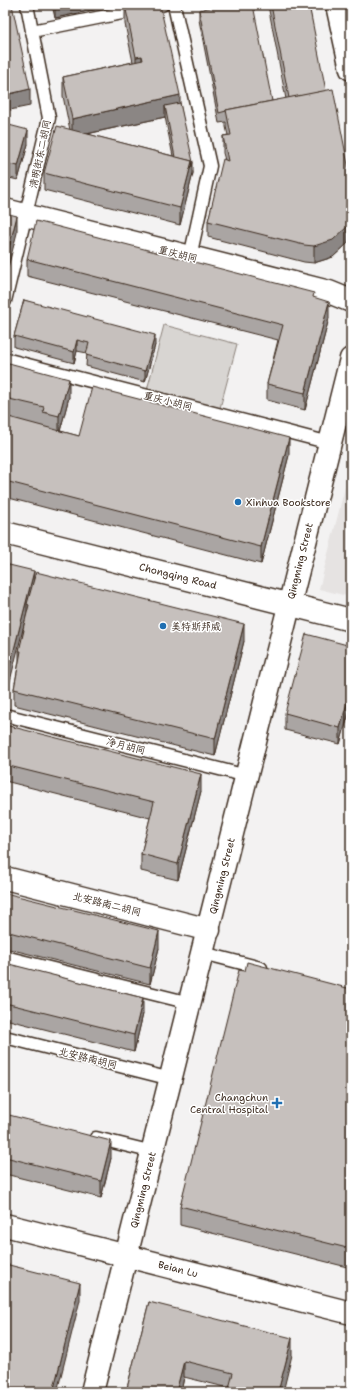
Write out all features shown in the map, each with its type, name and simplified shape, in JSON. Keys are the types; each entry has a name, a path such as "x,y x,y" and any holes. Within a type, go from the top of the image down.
{"street":[{"path":"337,5 351,69"},
{"name":"重庆胡同","path":"5,210 329,292 351,301"},
{"name":"Qingming Street","path":"92,1392 351,359"},
{"name":"Chongqing Road","path":"5,533 351,620"},
{"name":"北安路南二胡同","path":"5,878 209,930"},
{"name":"Beian Lu","path":"5,1225 351,1313"}],"lane":[{"name":"清明街东二胡同","path":"5,301 27,215 49,118 28,5"},
{"path":"32,31 162,5"},
{"path":"174,5 210,166 190,257"},
{"name":"重庆小胡同","path":"5,359 330,443"},
{"name":"净月胡同","path":"5,715 247,776"},
{"path":"202,953 269,970"},
{"path":"5,956 190,1003"},
{"name":"北安路南胡同","path":"5,1037 171,1079"},
{"path":"86,1136 153,1152"}],"shaded area":[{"path":"164,325 237,344 220,408 147,390"},
{"path":"351,464 351,597 319,589"}],"building":[{"path":"5,5 12,5 30,89 5,95"},
{"path":"125,5 160,5 180,95 72,119 63,77 143,60 142,56 136,57"},
{"path":"222,5 253,5 272,101 226,110 219,113 199,10"},
{"path":"271,5 309,5 326,91 289,98"},
{"path":"333,89 351,180 351,219 348,226 333,240 314,246 304,245 208,221 223,159 228,161 223,136 231,135 226,110"},
{"path":"180,103 193,162 192,167 192,161 175,157 165,106"},
{"path":"5,124 28,130 18,166 5,163"},
{"path":"57,126 192,161 180,208 44,173"},
{"path":"5,213 17,216 5,263"},
{"path":"36,221 314,293 313,297 329,302 305,393 267,384 283,325 27,259"},
{"path":"24,300 155,335 145,371 86,355 89,343 77,340 74,352 14,336"},
{"path":"5,362 69,379 59,416 43,412 44,407 5,398"},
{"path":"92,387 289,438 261,547 5,481 5,416 79,436"},
{"path":"5,564 34,571 5,685"},
{"path":"36,572 244,624 215,739 14,689 21,651 19,651 29,605 27,604"},
{"path":"306,634 351,646 351,693 350,692 340,728 285,713"},
{"path":"5,725 201,774 178,864 141,854 154,802 5,765"},
{"path":"5,893 159,931 150,968 5,931"},
{"name":"Changchun Central Hospital","path":"247,962 351,989 351,1249 180,1206 239,970 245,971"},
{"path":"5,963 143,998 134,1035 5,1003"},
{"path":"5,1114 111,1141 101,1181 5,1157"},
{"path":"5,1264 80,1283 53,1392 5,1392"},
{"path":"149,1302 292,1338 278,1392 228,1392 233,1373 184,1361 176,1392 126,1392"}],"place":[{"name":"Xinhua Bookstore","path":"238,502"},
{"name":"美特斯邦威","path":"163,626"},
{"name":"Changchun Central Hospital","path":"277,1103"}]}
